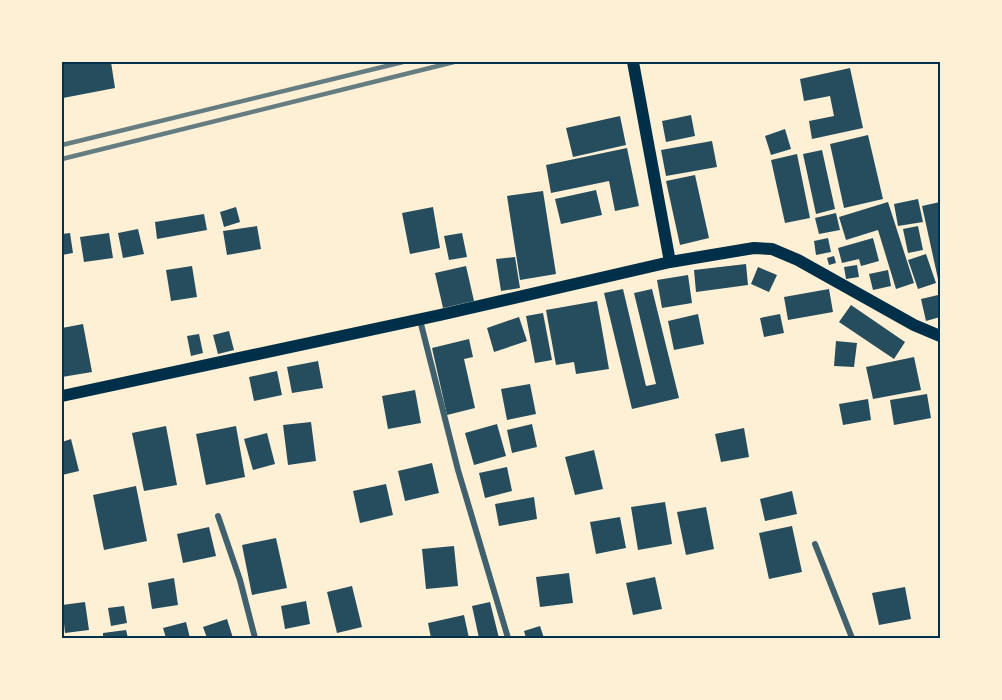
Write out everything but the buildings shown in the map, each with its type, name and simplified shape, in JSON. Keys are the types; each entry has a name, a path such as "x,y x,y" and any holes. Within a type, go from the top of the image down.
{"main road":[{"path":"633,62 670,262"},
{"path":"62,396 420,319 670,262 754,248 772,249 798,260 914,325 940,336"}],"street":[{"path":"420,319 458,470 508,639"},
{"path":"218,516 240,580 255,639"},
{"path":"815,544 852,639"}],"railway":[{"path":"62,145 403,62"},
{"path":"62,159 454,62"}]}
